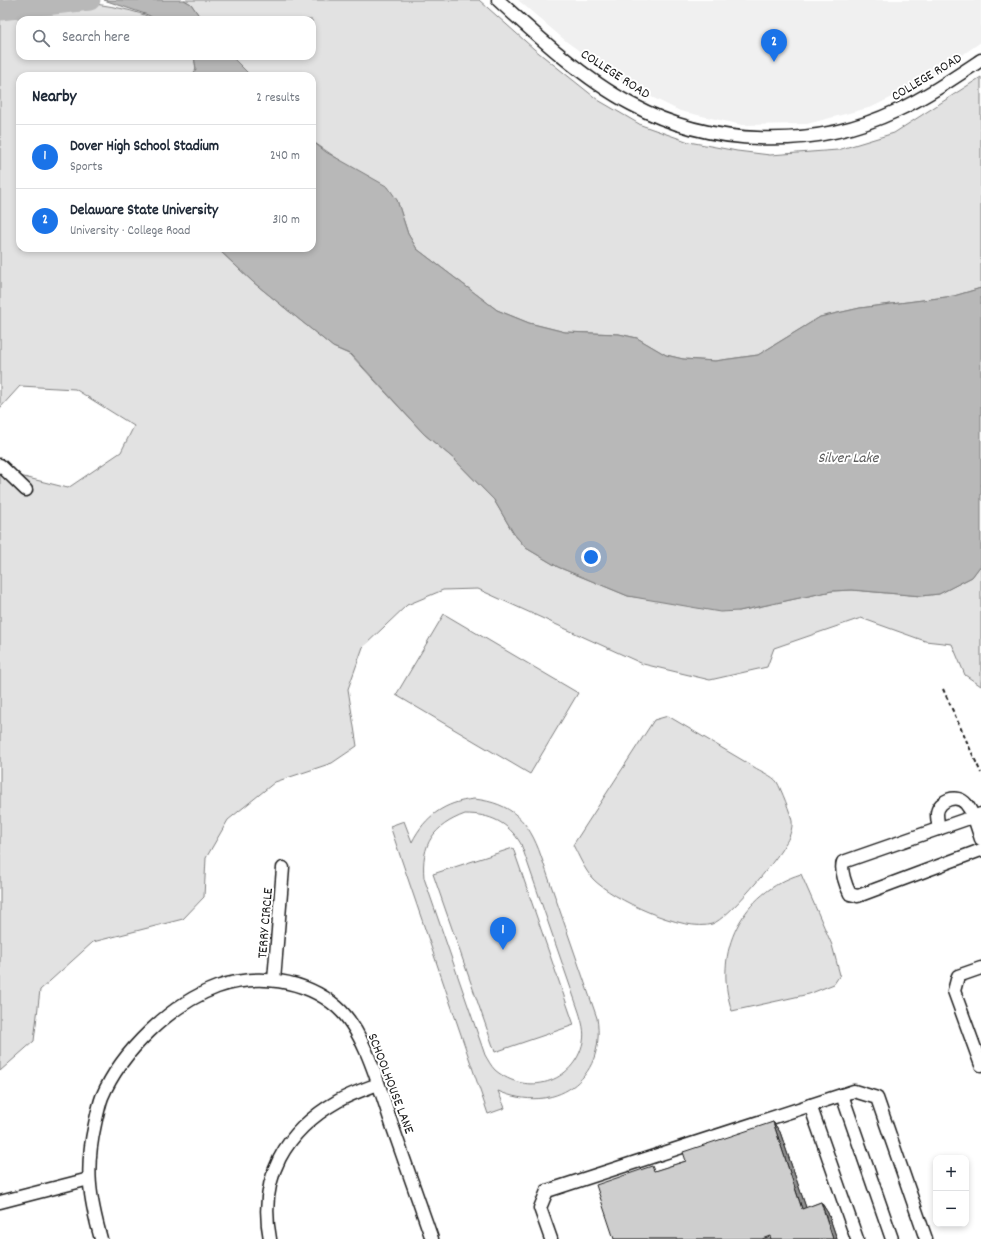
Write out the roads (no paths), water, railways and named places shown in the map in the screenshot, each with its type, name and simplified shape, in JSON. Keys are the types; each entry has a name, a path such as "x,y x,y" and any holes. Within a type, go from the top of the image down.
{"street":[{"name":"COLLEGE ROAD","path":"498,0 588,77 630,104 678,124 712,133 732,136 764,139 811,136 875,120 919,99 981,60"},
{"path":"0,465 26,490"},
{"path":"939,828 937,812 942,804 952,798 958,798 966,803 977,815 981,839"},
{"path":"977,815 843,862 841,866 850,894 858,896 981,850"},
{"name":"TERRY CIRCLE","path":"274,980 283,868"},
{"path":"981,968 958,976 954,991 981,1065"},
{"name":"SCHOOLHOUSE LANE","path":"101,1239 91,1204 89,1149 102,1098 113,1076 137,1044 176,1008 216,987 241,981 274,980 297,985 325,998 338,1008 357,1032 378,1084 432,1239"},
{"path":"270,1239 266,1221 269,1191 283,1151 294,1135 313,1116 339,1100 378,1084"},
{"path":"551,1239 540,1208 548,1191 854,1091 877,1098 926,1239"},
{"path":"842,1095 892,1239"},
{"path":"810,1105 857,1239"},
{"path":"0,1202 89,1179"}],"water":[{"path":"104,0 184,0 191,4 199,16 150,16"},
{"path":"195,60 235,60 247,72 195,72 196,69"},
{"name":"Silver Lake","path":"316,144 326,152 388,187 397,200 408,234 417,249 497,310 529,323 565,332 619,334 637,338 666,355 683,359 715,361 758,355 820,317 860,308 954,296 981,288 981,565 972,577 939,594 921,596 852,590 832,591 739,611 720,612 628,596 558,567 526,548 514,534 494,500 454,459 424,434 352,355 333,347 253,282 221,252 316,252"}],"waterway":[{"path":"0,10 90,0"}],"place":[{"name":"Delaware State University","path":"774,62"},
{"name":"Dover High School Stadium","path":"503,950"}]}
